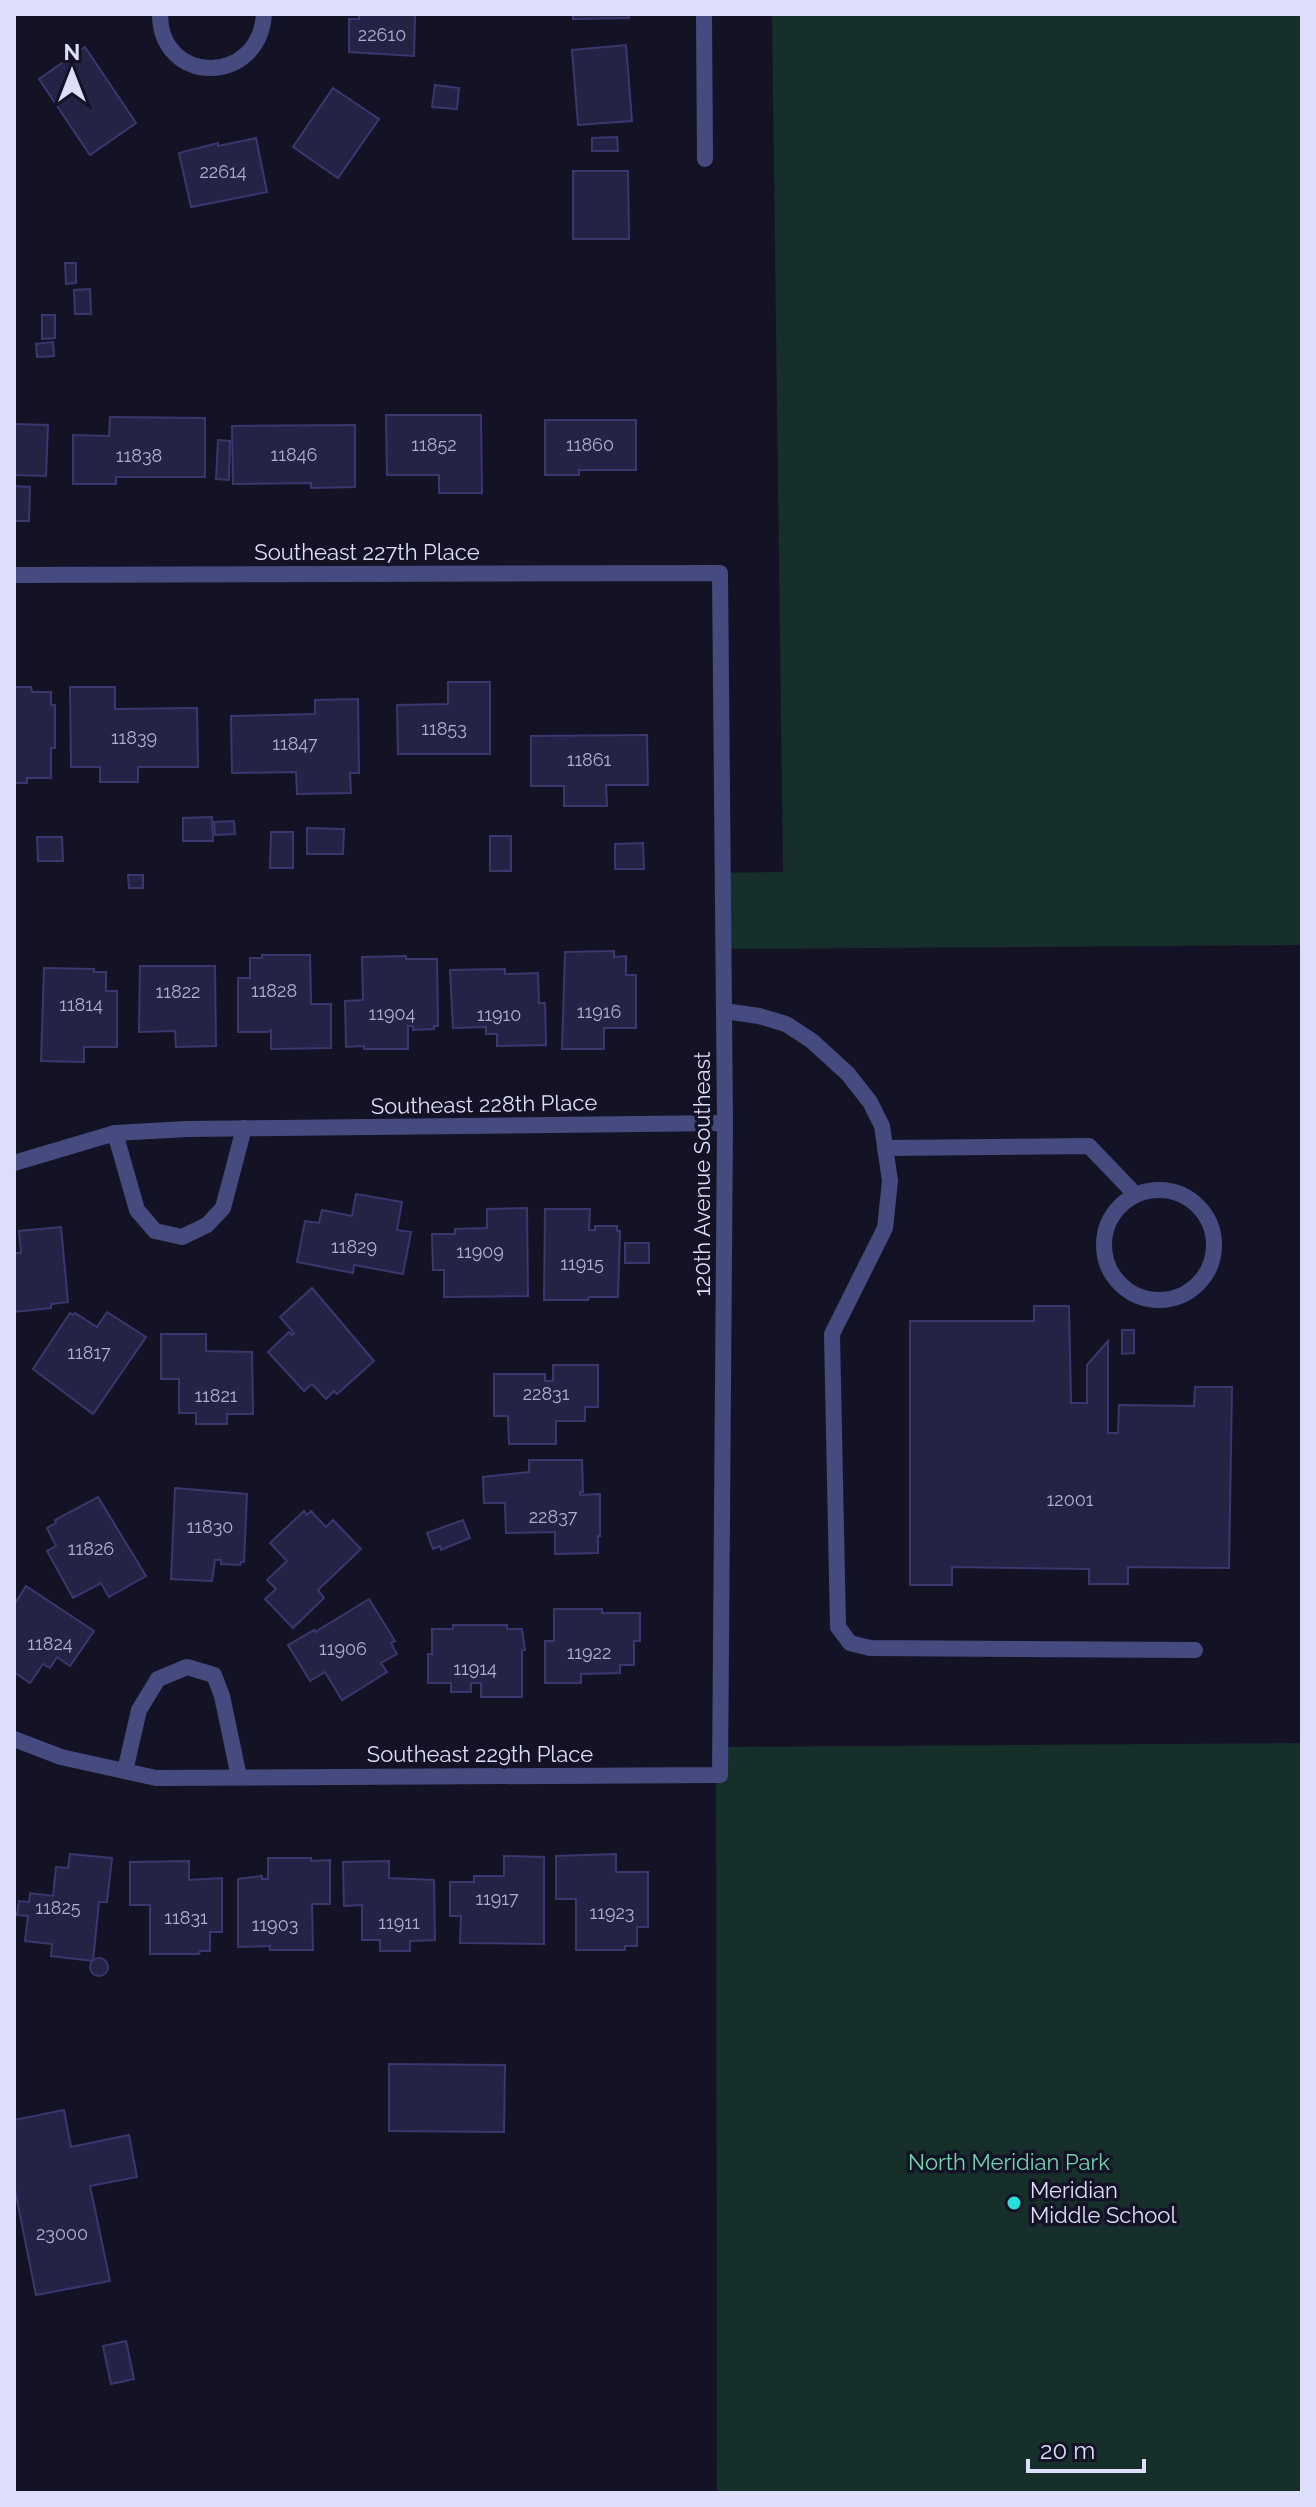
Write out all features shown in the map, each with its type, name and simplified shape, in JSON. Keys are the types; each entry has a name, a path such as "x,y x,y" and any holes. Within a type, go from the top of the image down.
{"street":[{"path":"160,14 165,43 192,66 210,69 227,67 242,59 254,47 262,32 264,14"},
{"path":"704,14 705,159"},
{"name":"Southeast 227th Place","path":"14,575 720,573"},
{"name":"120th Avenue Southeast","path":"720,573 725,1123 720,1775"},
{"path":"724,1011 786,1024 812,1041 848,1074 870,1102 882,1126 890,1181 885,1228 832,1334 838,1627 850,1643 870,1648 1195,1650"},
{"name":"Southeast 228th Place","path":"14,1163 115,1133 244,1128 725,1123"},
{"path":"115,1133 137,1210 155,1231 182,1237 207,1225 223,1208 244,1128"},
{"path":"885,1148 1089,1146 1135,1194"},
{"path":"1154,1189 1173,1190 1204,1211 1213,1228 1215,1247 1211,1266 1201,1282 1186,1293 1169,1300 1149,1300 1118,1284 1108,1269 1104,1252 1107,1226 1121,1204 1135,1194 1154,1189"},
{"path":"125,1771 139,1710 158,1679 187,1667 214,1675 222,1696 239,1777"},
{"name":"Southeast 229th Place","path":"14,1739 61,1757 156,1778 720,1775"}],"green space":[{"path":"772,14 1302,14 1302,945 716,949 716,873 783,872"},
{"name":"North Meridian Park","path":"1302,1743 1302,2493 717,2493 716,1747"}],"building":[{"path":"359,14 415,14 414,56 349,52 349,19 359,19"},
{"path":"573,14 629,14 629,18 573,19"},
{"path":"626,45 632,121 578,125 572,50"},
{"path":"85,47 136,123 90,155 39,79"},
{"path":"435,85 459,88 457,109 432,107"},
{"path":"333,88 379,119 338,178 293,147"},
{"path":"617,137 618,151 592,151 592,138"},
{"path":"256,138 267,192 191,207 179,153"},
{"path":"573,171 628,171 629,239 573,239"},
{"path":"65,263 76,263 76,283 66,284"},
{"path":"90,289 91,314 75,314 74,290"},
{"path":"42,315 55,315 55,338 42,339"},
{"path":"53,342 54,356 37,357 36,344"},
{"path":"386,415 481,415 482,493 439,493 439,475 387,475"},
{"path":"110,417 205,418 205,477 116,477 116,484 73,484 73,435 109,436"},
{"path":"545,420 636,420 636,470 579,470 579,475 545,475"},
{"path":"14,424 48,425 46,476 14,475"},
{"path":"355,425 355,487 311,488 311,483 233,484 232,426"},
{"path":"218,440 230,441 229,480 216,479"},
{"path":"14,486 30,487 29,521 14,521"},
{"path":"448,682 490,682 490,754 398,754 397,705 448,704"},
{"path":"14,687 31,687 32,692 51,692 51,705 55,705 55,748 51,748 51,778 27,778 27,783 14,783"},
{"path":"70,687 115,687 115,709 197,708 198,767 138,767 138,782 100,782 100,767 71,767"},
{"path":"358,699 359,773 350,773 351,793 297,794 296,772 232,773 231,716 315,714 315,700"},
{"path":"647,735 648,785 606,785 607,806 564,806 564,786 531,786 531,736"},
{"path":"212,817 213,841 183,841 183,818"},
{"path":"234,821 235,834 215,835 214,822"},
{"path":"307,828 344,829 343,854 307,854"},
{"path":"271,832 293,832 293,868 270,868"},
{"path":"490,836 511,836 511,871 490,871"},
{"path":"37,837 62,837 63,861 38,861"},
{"path":"643,843 644,869 615,869 615,844"},
{"path":"128,875 143,875 143,888 129,888"},
{"path":"614,951 614,957 626,956 626,975 636,975 636,1028 604,1028 604,1049 562,1049 565,952"},
{"path":"262,955 310,955 311,1004 331,1004 331,1048 271,1049 271,1030 238,1032 238,978 250,978 250,958 262,958"},
{"path":"406,956 406,959 437,959 438,1026 413,1030 413,1026 408,1026 408,1049 346,1047 345,1001 363,1000 362,957"},
{"path":"140,966 215,966 216,1046 176,1047 175,1031 139,1032"},
{"path":"44,968 106,972 106,991 117,991 117,1047 84,1047 84,1062 41,1061"},
{"path":"505,969 505,974 538,973 539,1003 545,1003 546,1045 497,1046 497,1034 486,1034 486,1027 453,1028 450,970"},
{"path":"356,1194 402,1202 397,1230 411,1232 403,1274 354,1265 353,1273 297,1262 305,1221 319,1223 322,1210 352,1216"},
{"path":"527,1208 528,1296 444,1297 444,1270 433,1270 432,1234 455,1234 455,1229 487,1228 487,1209"},
{"path":"545,1209 590,1209 589,1230 595,1230 595,1226 617,1226 617,1231 620,1231 618,1297 544,1300"},
{"path":"61,1227 68,1302 51,1304 51,1308 14,1312 14,1253 21,1253 19,1231"},
{"path":"625,1243 649,1243 649,1263 625,1263"},
{"path":"312,1288 374,1361 337,1394 334,1391 326,1399 312,1384 304,1391 268,1352 289,1332 294,1333 280,1317"},
{"path":"1034,1306 1069,1306 1071,1403 1087,1403 1087,1365 1108,1341 1108,1433 1118,1433 1119,1405 1194,1406 1195,1387 1232,1387 1229,1568 1128,1567 1128,1584 1089,1584 1089,1569 952,1567 952,1585 910,1585 910,1321 1034,1321"},
{"path":"107,1312 146,1337 93,1414 33,1369 70,1313 97,1327"},
{"path":"1122,1330 1134,1330 1134,1353 1122,1354"},
{"path":"161,1334 206,1334 206,1351 252,1352 253,1414 227,1414 227,1424 196,1424 196,1413 179,1413 179,1379 161,1379"},
{"path":"553,1365 598,1365 598,1407 585,1407 585,1421 556,1421 556,1444 509,1444 508,1416 494,1416 494,1374 545,1374 545,1381 553,1381"},
{"path":"529,1460 582,1460 583,1492 580,1495 600,1494 598,1553 555,1554 555,1532 506,1533 505,1503 484,1503 483,1477 529,1472"},
{"path":"175,1488 247,1494 244,1562 240,1565 221,1564 221,1560 215,1560 212,1581 171,1579"},
{"path":"98,1497 146,1576 109,1597 101,1583 73,1598 47,1551 56,1546 47,1528 56,1523 55,1520"},
{"path":"304,1511 307,1515 311,1511 326,1527 333,1520 361,1549 318,1590 324,1598 293,1628 265,1599 276,1589 267,1580 287,1561 270,1543"},
{"path":"463,1520 470,1538 441,1550 440,1546 433,1549 427,1533"},
{"path":"26,1586 94,1631 70,1666 57,1657 50,1668 43,1664 30,1683 14,1672 14,1605"},
{"path":"369,1599 395,1641 391,1643 397,1654 381,1663 387,1672 342,1700 325,1672 310,1681 288,1645"},
{"path":"554,1609 640,1613 640,1641 634,1641 634,1665 620,1665 620,1673 581,1674 581,1683 545,1683 545,1641 554,1641"},
{"path":"453,1625 507,1625 507,1629 522,1629 525,1650 522,1650 522,1697 481,1697 481,1683 471,1683 471,1692 451,1692 451,1683 428,1683 432,1629 453,1629"},
{"path":"70,1854 112,1858 107,1902 99,1902 93,1961 51,1956 52,1944 25,1941 28,1916 17,1915 19,1901 29,1902 30,1893 53,1896 56,1867 68,1868"},
{"path":"616,1854 616,1872 648,1872 648,1927 637,1927 637,1946 625,1946 625,1950 576,1950 576,1899 556,1899 556,1856"},
{"path":"504,1856 544,1857 544,1944 460,1943 461,1916 450,1916 450,1882 474,1882 474,1876 504,1876"},
{"path":"268,1858 330,1860 330,1904 312,1904 313,1950 238,1947 238,1879 262,1876 262,1879 268,1879"},
{"path":"189,1861 189,1880 222,1878 222,1932 210,1932 210,1951 200,1951 199,1954 150,1954 150,1905 130,1905 130,1862"},
{"path":"389,1861 389,1878 434,1880 435,1940 410,1941 410,1951 380,1951 380,1940 362,1940 362,1905 344,1906 343,1862"},
{"path":"99,1958 108,1967 99,1976 90,1967"},
{"path":"389,2064 505,2065 504,2132 389,2131"},
{"path":"64,2110 71,2147 129,2135 137,2177 90,2186 110,2281 36,2295 14,2185 14,2120"},
{"path":"126,2341 134,2379 111,2384 103,2346"}],"place":[{"name":"Meridian Middle School","path":"1014,2203"}]}
